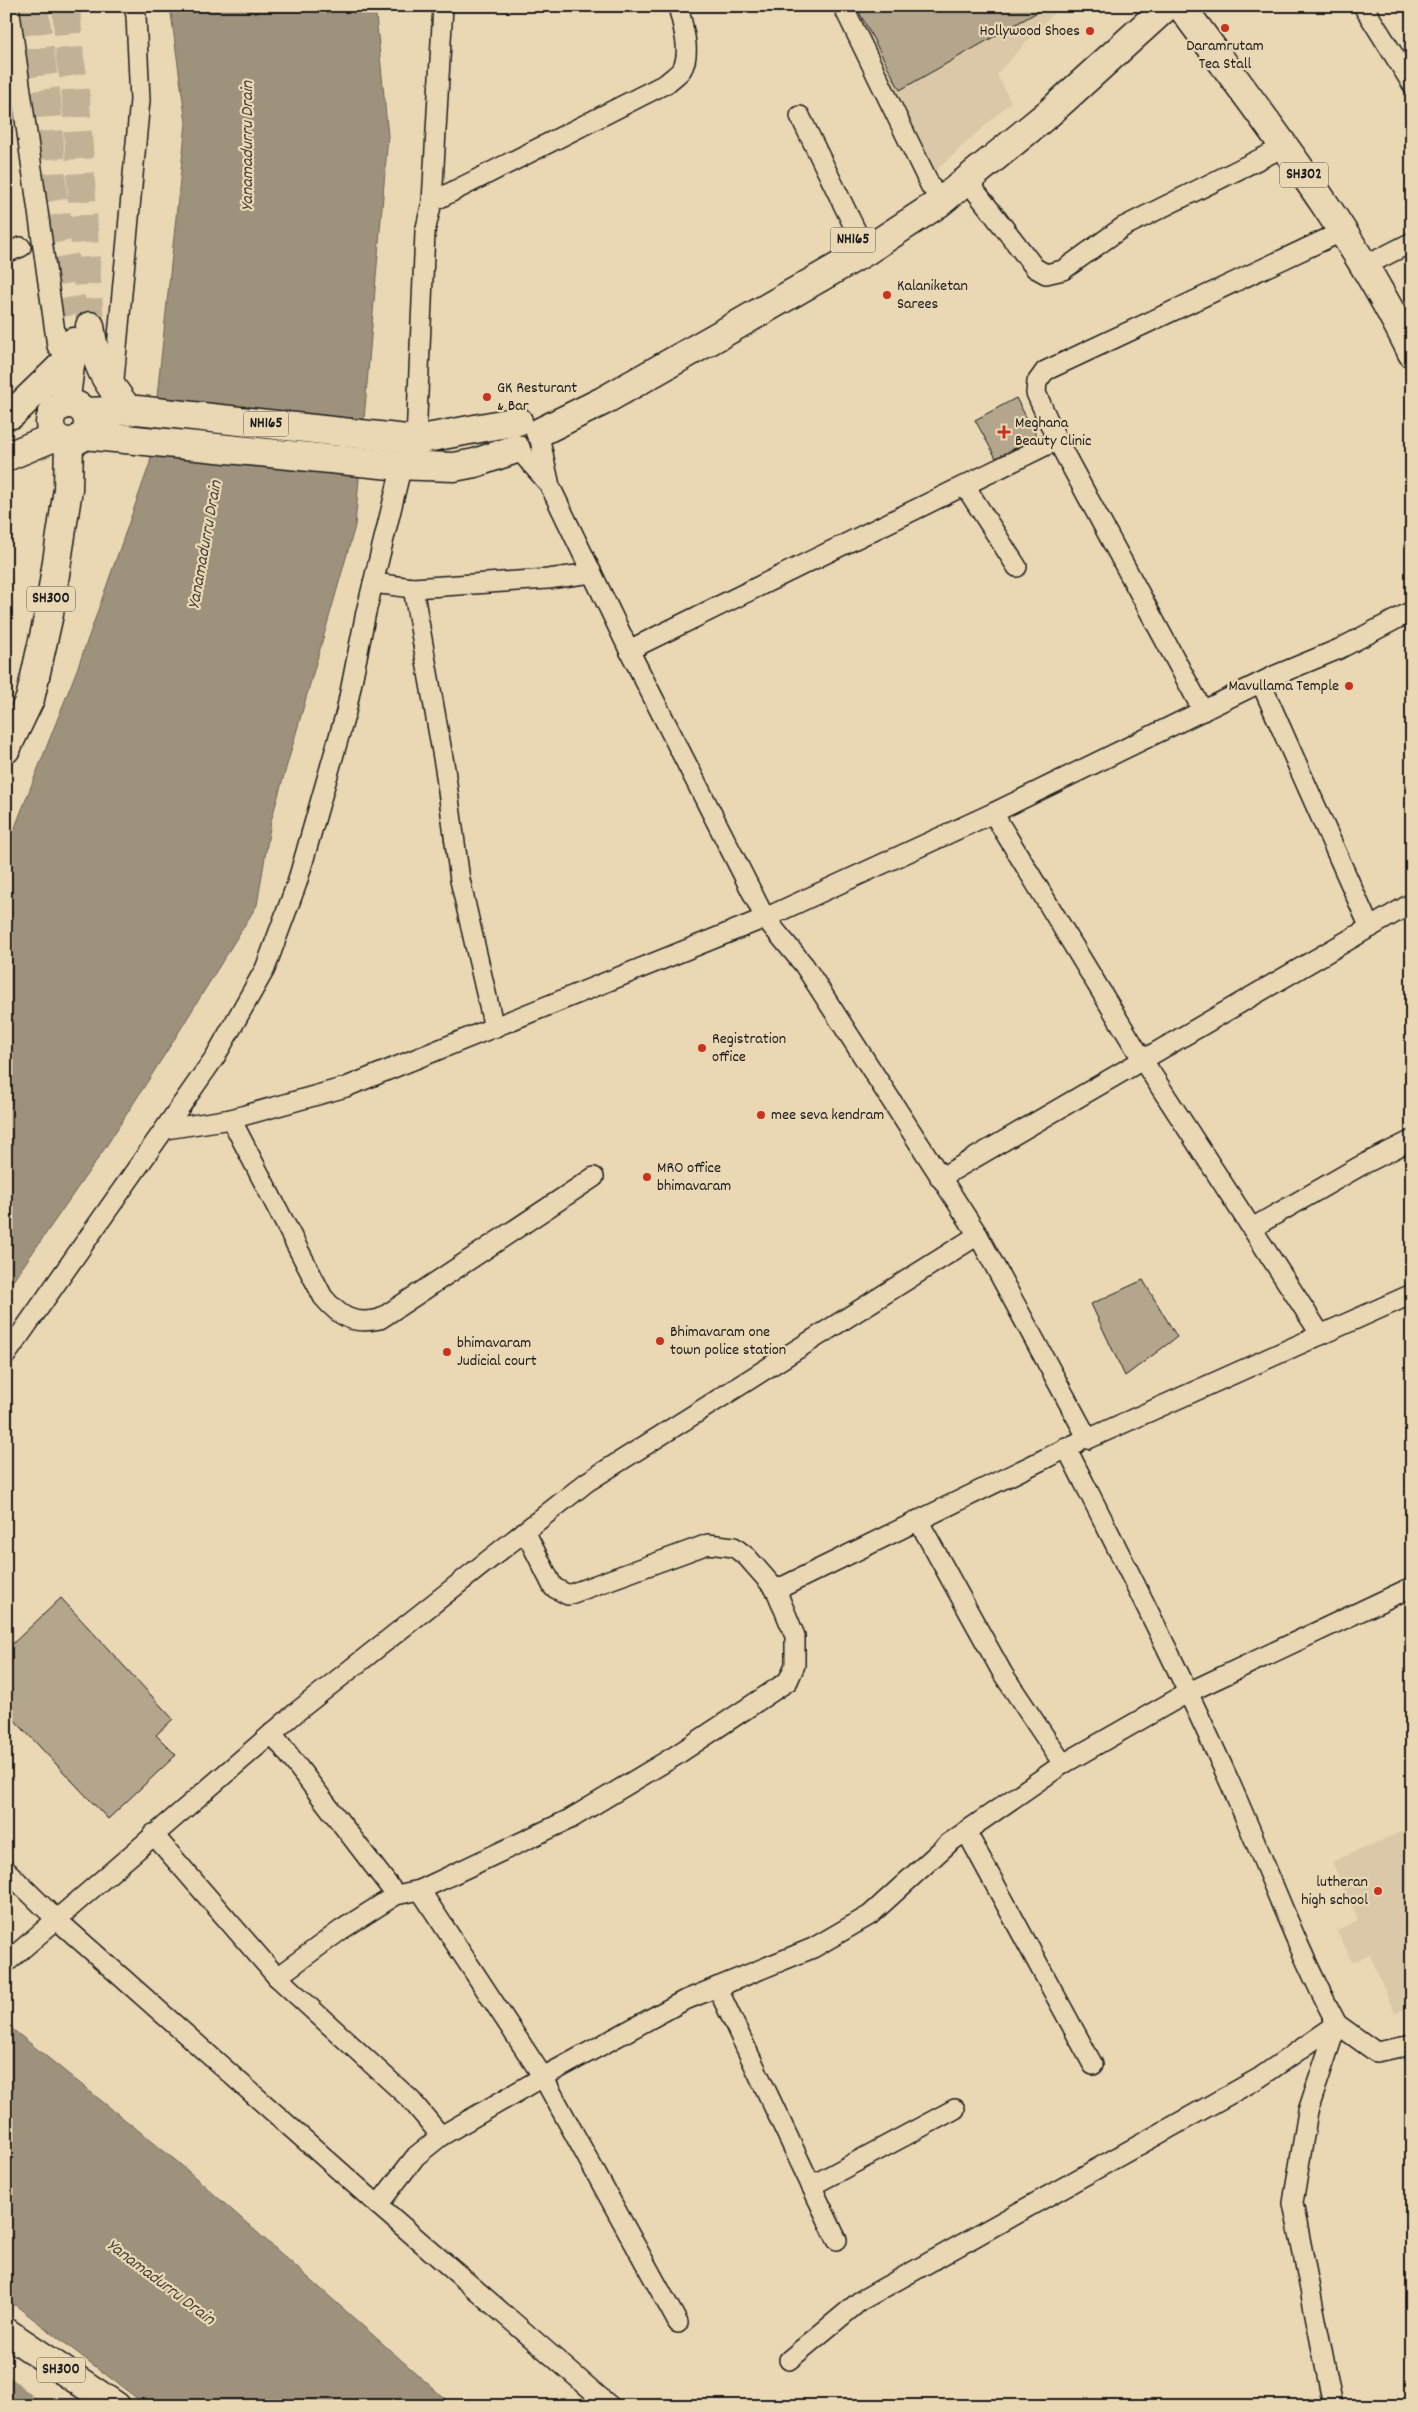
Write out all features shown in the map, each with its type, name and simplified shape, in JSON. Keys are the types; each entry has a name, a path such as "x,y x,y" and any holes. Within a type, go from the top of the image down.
{"main road":[{"name":"NH165","path":"577,403 616,373 859,236 931,188 1018,120 1140,6"},
{"name":"NH165","path":"9,416 30,407 71,421 136,439 397,465 454,467 475,463 489,458 577,403 866,251 939,203 1048,113 1167,6"},
{"name":"SH302","path":"1181,6 1315,189 1395,319 1412,353"},
{"path":"71,421 84,357 82,322"},
{"path":"84,357 127,404"},
{"path":"9,416 84,357"},
{"name":"NH165","path":"6,456 71,421 127,404 405,439 482,428 527,435"},
{"name":"SH300","path":"6,749 30,699 49,614 68,489 71,421"},
{"path":"482,428 489,458"},
{"name":"SH300","path":"7,2333 116,2406"}],"street":[{"path":"9,6 57,346 84,357"},
{"path":"127,404 140,100 134,6"},
{"path":"405,439 424,232 432,202 443,6"},
{"path":"432,202 667,83 682,70 685,57 685,38 678,6"},
{"path":"843,6 931,188"},
{"path":"1363,6 1412,84"},
{"path":"800,116 859,236"},
{"path":"966,179 1034,268 1046,274 1063,270 1123,227 1284,147"},
{"path":"1204,711 1057,440 1036,393 1037,382 1045,371 1341,232"},
{"path":"1363,267 1412,242"},
{"path":"527,435 629,650 765,918 804,965 978,1236 1088,1439"},
{"path":"629,650 1057,440"},
{"path":"6,1355 166,1129 215,1056 265,969 297,883 346,712 397,465"},
{"path":"965,486 1016,567"},
{"path":"373,582 413,588 548,579 592,573"},
{"path":"413,588 445,769 460,880 494,1028"},
{"path":"166,1129 230,1119 346,1087 765,918 992,813 1261,683 1339,649 1412,611"},
{"path":"1261,683 1370,928"},
{"path":"992,813 1142,1059 1321,1335"},
{"path":"940,1178 1412,903"},
{"path":"230,1119 323,1297 334,1310 363,1322 380,1319 594,1177"},
{"path":"1252,1228 1360,1166 1412,1140"},
{"path":"13,1957 272,1733 587,1482 978,1236"},
{"path":"776,1590 1066,1447 1088,1439 1412,1294"},
{"path":"1066,1447 1189,1692 1311,1975 1337,2024 1376,2052 1412,2045"},
{"path":"918,1520 1004,1674 1063,1764"},
{"path":"277,1977 341,1930 396,1894 420,1890 570,1818 675,1756 788,1681 795,1665 796,1636 776,1590 747,1557 734,1547 708,1544 568,1595 553,1587 525,1531"},
{"path":"378,2205 416,2156 441,2136 543,2077 683,2001 812,1948 870,1915 949,1843 1063,1764 1189,1692 1412,1587"},
{"path":"272,1733 396,1894"},
{"path":"966,1831 1093,2065"},
{"path":"154,1834 277,1977 411,2100 441,2136"},
{"path":"6,1870 56,1919 378,2205 610,2406"},
{"path":"420,1890 543,2077 678,2323"},
{"path":"717,1987 837,2240"},
{"path":"789,2360 860,2301 1259,2078 1337,2024"},
{"path":"1333,2406 1293,2203 1308,2110 1337,2024"},
{"path":"811,2186 955,2109"}],"shaded area":[{"path":"851,6 1060,6 997,74 1011,102 932,174"},
{"name":"lutheran high school","path":"1412,1827 1412,2006 1395,2014 1370,1955 1352,1962 1337,1930 1358,1920 1332,1862"}],"water":[{"name":"Yanamadurru Drain","path":"170,6 375,6 388,136 355,526 271,821 257,905 105,1148 6,1291 6,850 78,667 150,463 186,123"},
{"name":"Yanamadurru Drain","path":"6,2024 180,2164 453,2406 147,2406 6,2298"}],"building":[{"path":"856,6 1048,6 900,90"},
{"path":"1016,398 1037,437 996,458 975,420"},
{"path":"1143,1280 1177,1337 1125,1376 1091,1304"},
{"path":"61,1598 173,1719 156,1735 176,1755 108,1819 6,1711 6,1650"}],"waterway":[{"path":"6,2387 28,2406"}],"tunnel":[{"path":"34,6 47,100 53,194 74,315"},
{"path":"66,6 70,59 75,85 90,326"}],"place":[{"name":"Daramrutam Tea Stall","path":"1225,28"},
{"name":"Hollywood Shoes","path":"1090,31"},
{"name":"Kalaniketan Sarees","path":"887,295"},
{"name":"GK Resturant & Bar","path":"487,397"},
{"name":"Meghana Beauty Clinic","path":"1004,432"},
{"name":"Mavullama Temple","path":"1349,686"},
{"name":"Registration office","path":"702,1048"},
{"name":"mee seva kendram","path":"761,1115"},
{"name":"MRO office bhimavaram","path":"647,1177"},
{"name":"Bhimavaram one town police station","path":"660,1341"},
{"name":"bhimavaram Judicial court","path":"447,1352"},
{"name":"lutheran high school","path":"1378,1891"}]}
